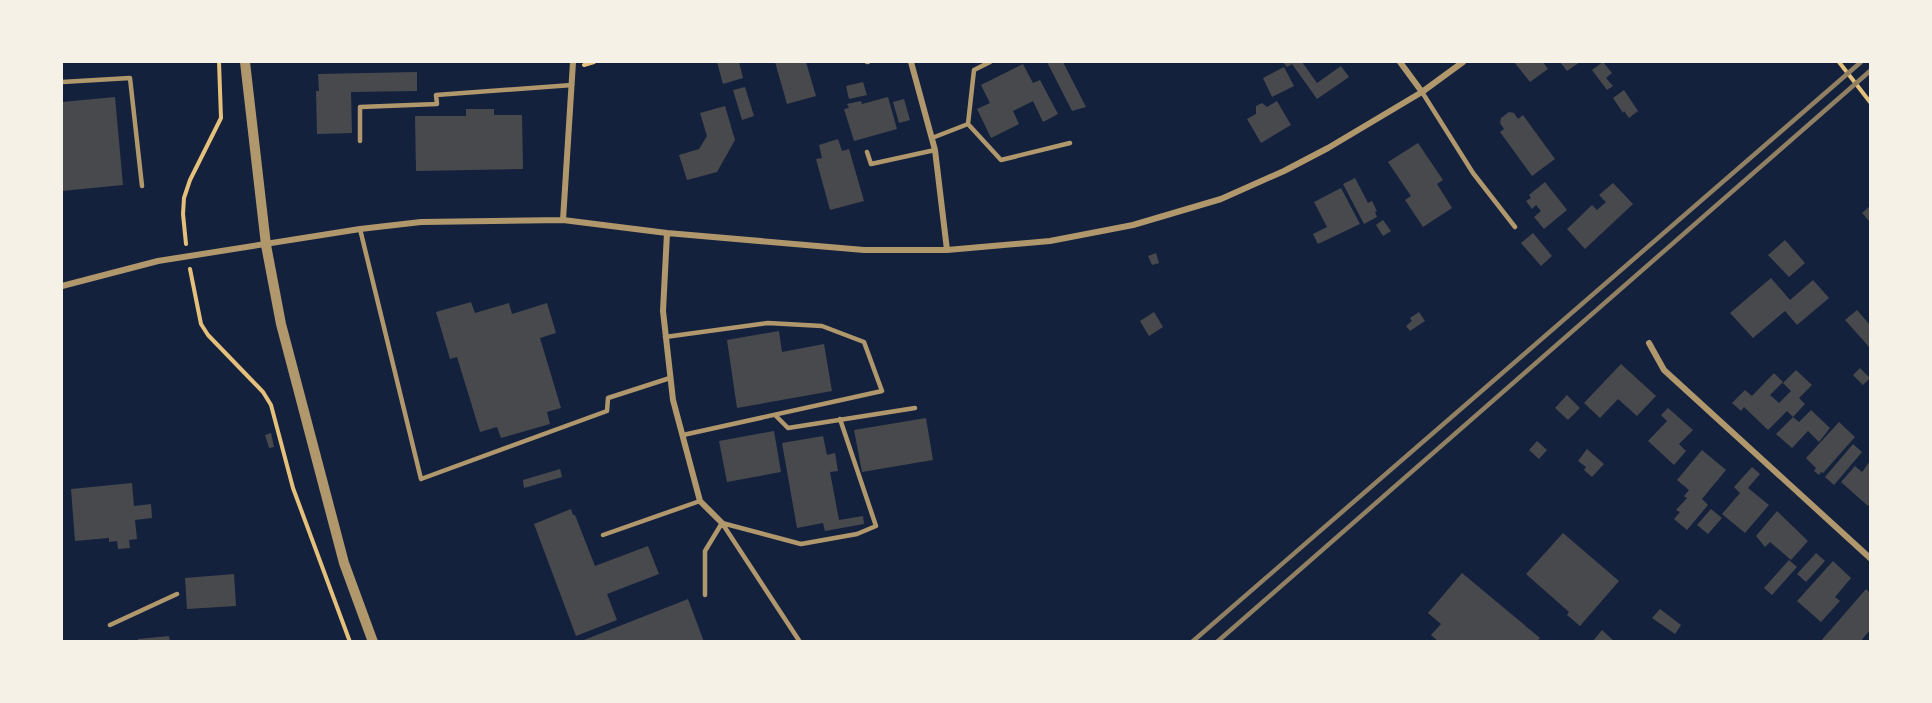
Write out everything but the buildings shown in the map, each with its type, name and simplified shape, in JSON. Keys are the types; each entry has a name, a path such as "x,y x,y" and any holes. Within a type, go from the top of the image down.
{"street":[{"path":"244,62 266,245 281,324 344,563 373,642"},
{"path":"563,220 573,62"},
{"path":"911,62 935,150 946,250"},
{"path":"1400,62 1422,92"},
{"path":"62,286 158,261 360,228 421,222 563,220 667,233 864,250 946,250 1050,241 1133,225 1221,199 1284,171 1328,148 1422,92 1463,62"},
{"path":"667,233 663,311 673,399 700,501 722,523"},
{"path":"1649,343 1664,370 1870,558"}],"lane":[{"path":"990,62 974,70 968,124 1001,160 1070,143"},
{"path":"62,82 130,78 142,186"},
{"path":"360,141 360,107 437,104 436,94 572,85"},
{"path":"1422,92 1473,172 1515,227"},
{"path":"932,138 968,124"},
{"path":"867,152 871,164 935,150"},
{"path":"360,228 421,479 607,411 608,398 670,378"},
{"path":"665,337 768,323 822,326 864,342 882,391 683,435"},
{"path":"775,415 788,428 915,408"},
{"path":"722,523 801,544 848,536 876,526 840,419"},
{"path":"603,535 700,501"},
{"path":"705,595 705,551 722,523"},
{"path":"722,523 800,642"},
{"path":"110,625 177,594"}],"path":[{"path":"219,62 221,118 190,180 184,198 184,228 201,324 208,336 263,392 271,405 293,488 350,642"},
{"path":"1839,62 1870,102"}],"railway":[{"path":"1192,642 1861,62"},
{"path":"1217,642 1870,71"}]}
